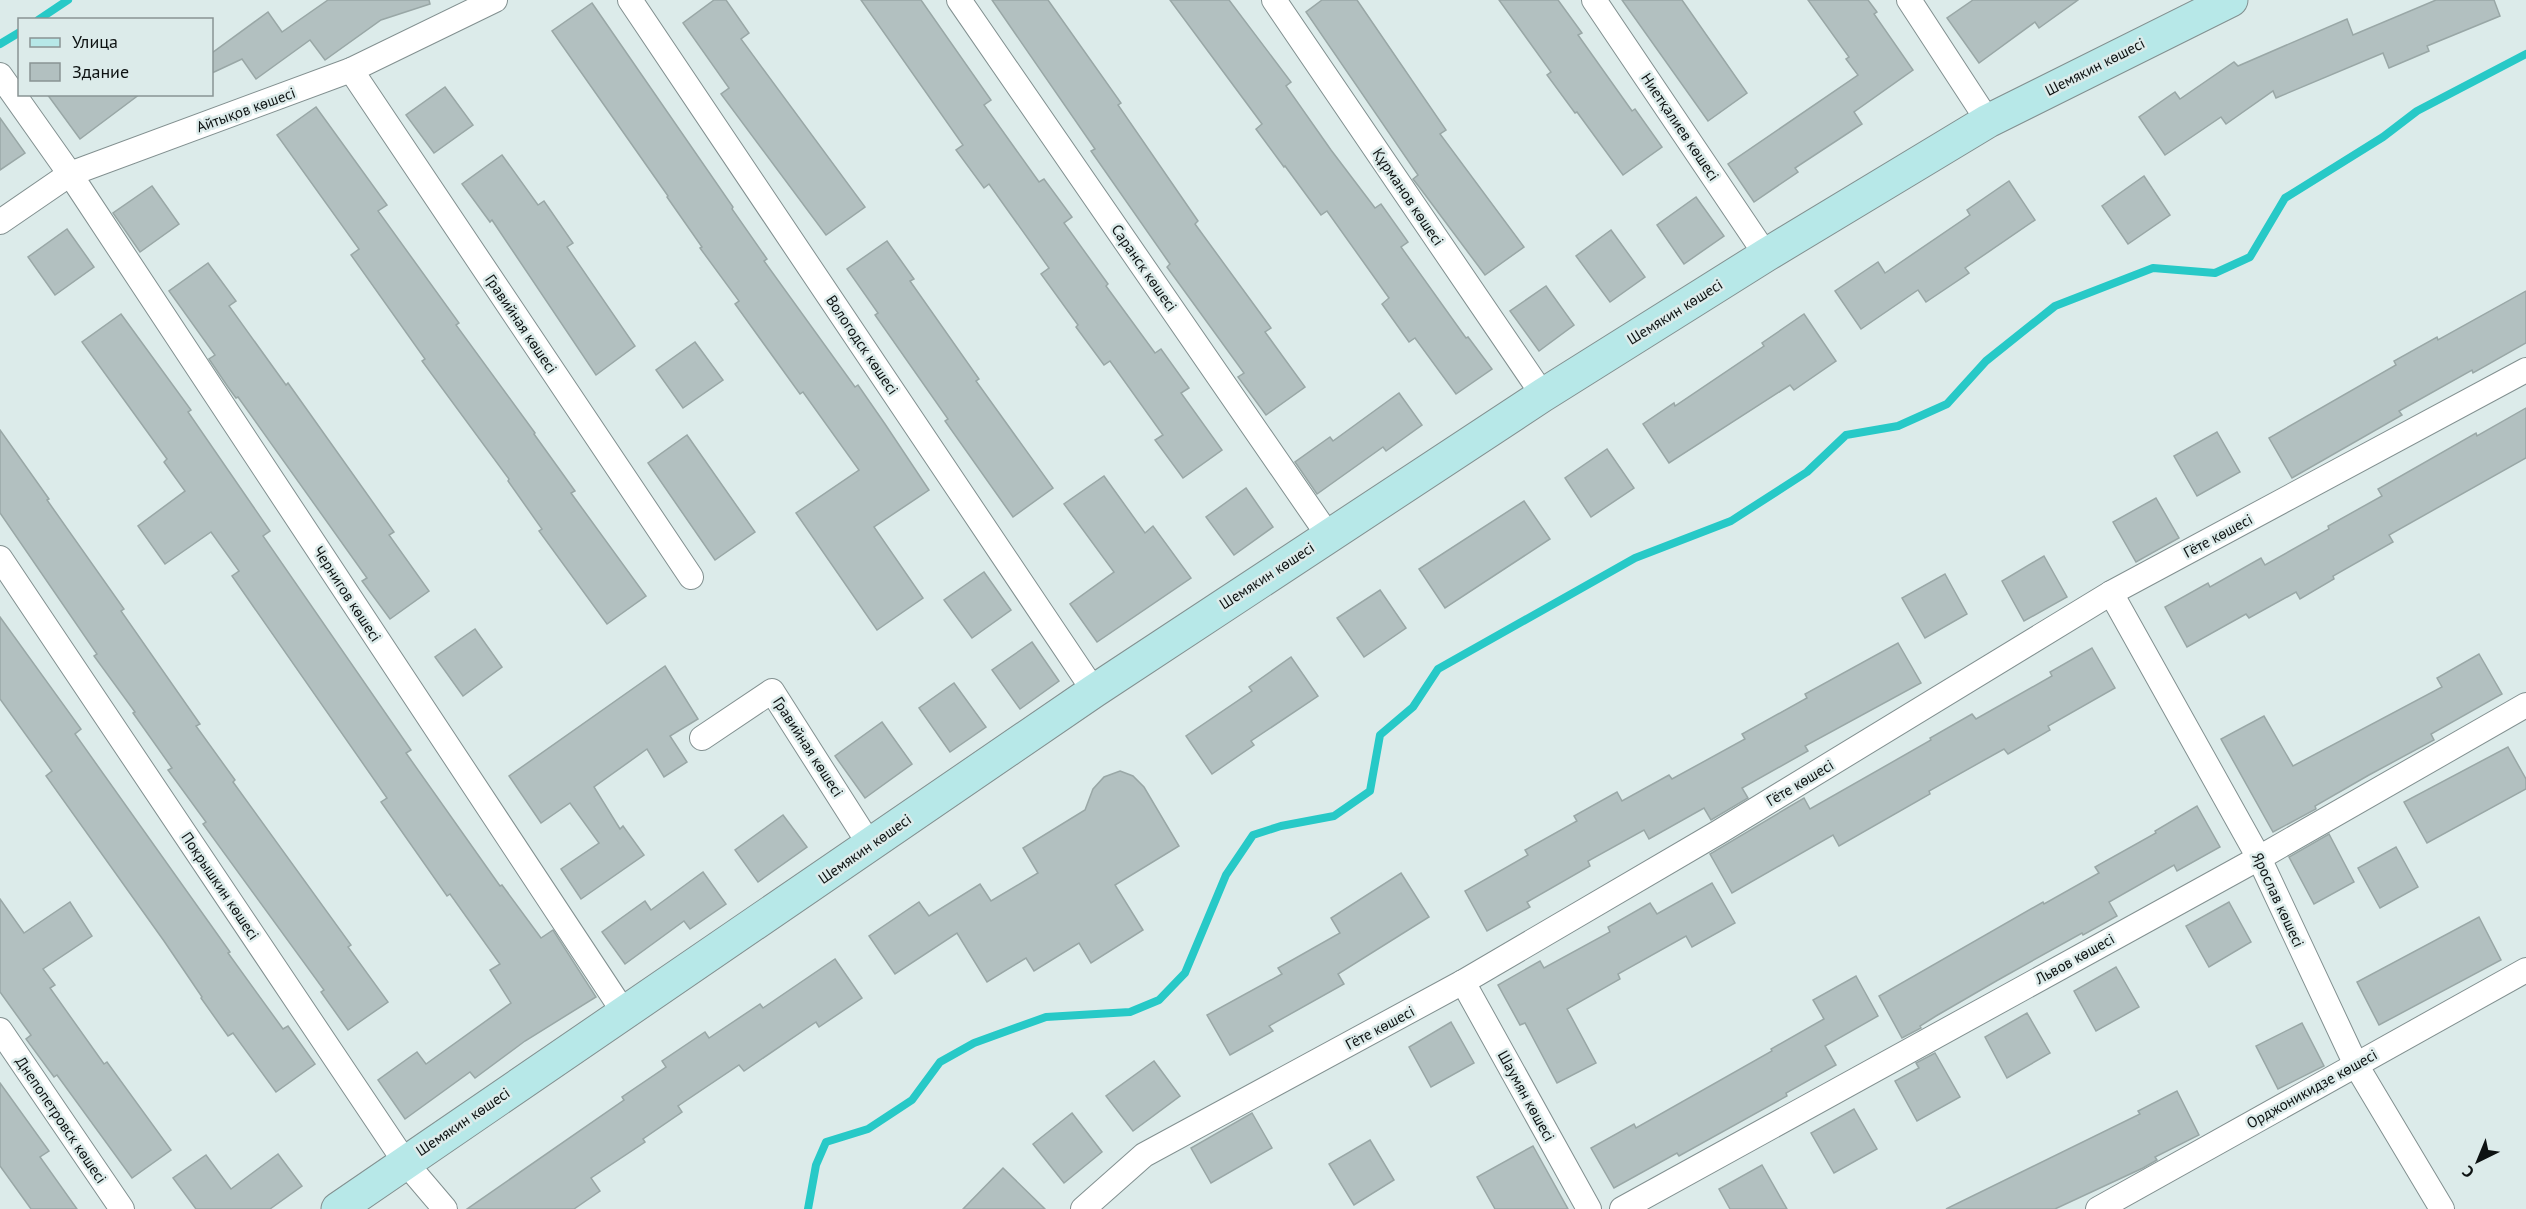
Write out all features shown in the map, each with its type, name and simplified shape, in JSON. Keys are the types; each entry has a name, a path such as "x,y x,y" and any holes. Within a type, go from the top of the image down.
{"main road":[{"name":"Шемякин көшесі","path":"338,1209 1094,691 1543,395 1766,255 1988,121 2230,0"}],"street":[{"name":"Айтықов көшесі","path":"0,222 70,174 351,70 495,0"},
{"name":"Вологодск көшесі","path":"630,0 1094,691"},
{"name":"Саранск көшесі","path":"959,0 1329,535"},
{"name":"Құрманов көшесі","path":"1274,0 1543,395"},
{"name":"Ниетқалиев көшесі","path":"1594,0 1766,255"},
{"path":"1909,0 1988,121"},
{"name":"Гравийная көшесі","path":"351,70 691,577"},
{"name":"Чернигов көшесі","path":"0,75 70,174 625,1014"},
{"name":"Гёте көшесі","path":"1083,1209 1144,1155 1463,982 1729,826 2111,593 2526,370"},
{"name":"Покрышкин көшесі","path":"0,558 405,1162 445,1209"},
{"name":"Ярослав көшесі","path":"2111,593 2259,858 2356,1065 2442,1209"},
{"name":"Гравийная көшесі","path":"702,738 772,691 870,845"},
{"name":"Львов көшесі","path":"1622,1209 2259,858 2526,705"},
{"name":"Орджоникидзе көшесі","path":"2097,1209 2526,970"},
{"name":"Шаумян көшесі","path":"1463,982 1589,1209"},
{"name":"Днепопетровск көшесі","path":"0,1030 122,1209"}],"building":[{"path":"328,0 429,0 430,4 381,20 325,60 310,40 256,79 242,59 213,73 213,52 268,12 282,32"},
{"path":"714,0 726,0 749,33 741,39 865,207 826,235 721,94 729,88 683,23"},
{"path":"861,0 921,0 991,100 984,105 1039,182 1044,179 1072,217 1064,223 1108,284 1106,286 1155,353 1161,349 1189,388 1181,393 1222,450 1183,478 1155,440 1163,435 1110,361 1104,365 1076,327 1078,325 1041,274 1049,268 989,184 984,188 956,150 963,145"},
{"path":"992,0 1048,0 1121,103 1118,105 1198,221 1195,224 1271,328 1265,332 1305,387 1266,415 1238,377 1244,373 1167,267 1170,264 1091,151 1095,149"},
{"path":"1170,0 1229,0 1291,82 1286,86 1331,150 1375,208 1381,204 1408,242 1401,247 1466,338 1468,337 1492,369 1456,394 1415,338 1409,342 1382,304 1389,298 1327,211 1321,215 1256,129 1262,124"},
{"path":"1322,0 1357,0 1446,130 1440,134 1524,247 1485,275 1413,179 1418,175 1306,12"},
{"path":"1499,0 1558,0 1582,33 1578,35 1632,111 1635,109 1662,147 1623,175 1547,75 1551,72"},
{"path":"1622,0 1682,0 1747,93 1708,121"},
{"path":"1808,0 1868,0 1877,12 1874,14 1913,70 1854,112 1862,124 1795,168 1798,172 1754,202 1728,164 1858,75 1846,59 1849,57"},
{"path":"1973,0 2078,0 2039,28 2035,22 1979,63 1947,18"},
{"path":"2436,0 2494,0 2500,16 2427,46 2429,51 2389,68 2383,53 2276,98 2273,91 2226,124 2221,117 2165,155 2139,117 2175,92 2180,99 2234,62 2238,66 2347,19 2353,35"},
{"path":"592,3 733,207 732,209 767,259 764,261 855,387 858,385 929,490 874,527 923,598 877,630 796,513 859,470 803,392 800,394 735,304 739,301 700,248 702,247 668,196 552,31"},
{"path":"445,87 473,125 434,153 406,115"},
{"path":"48,96 137,96 80,139"},
{"path":"316,107 387,205 378,211 459,323 456,325 575,491 571,493 646,596 607,624 539,531 542,529 508,481 509,479 422,361 425,359 351,255 359,249 277,135"},
{"path":"0,118 25,153 0,170"},
{"path":"502,155 538,205 544,201 573,243 567,247 635,346 596,375 492,220 490,222 462,184"},
{"path":"2144,176 2170,215 2128,244 2102,206"},
{"path":"2009,181 2035,220 1965,268 1969,273 1926,302 1918,290 1861,329 1835,291 1878,262 1885,273 1970,215 1967,210"},
{"path":"152,186 179,224 140,252 113,213"},
{"path":"1696,197 1724,236 1684,264 1657,225"},
{"path":"67,229 94,267 55,295 28,257"},
{"path":"1611,230 1645,277 1610,302 1576,256"},
{"path":"887,241 914,279 910,281 979,379 976,381 1053,488 1013,517 945,421 948,419 875,315 878,313 847,269"},
{"path":"208,263 236,301 229,306 286,385 288,383 394,532 389,535 429,591 390,619 362,581 367,578 209,359 215,355 169,291"},
{"path":"1546,286 1574,325 1539,351 1510,311"},
{"path":"2526,291 2526,343 2399,411 2402,415 2292,478 2269,438 2396,365 2394,361 2437,337 2438,340"},
{"path":"121,314 191,410 188,412 270,531 263,536 411,750 406,753 500,886 502,885 541,938 553,930 596,997 525,1041 475,1078 470,1072 405,1119 378,1080 417,1052 426,1064 511,1003 490,970 500,964 450,894 447,896 381,802 387,798 232,576 239,571 211,532 165,564 138,526 185,491 164,462 167,459 82,342"},
{"path":"1804,314 1836,361 1794,390 1790,385 1669,463 1643,424 1674,403 1675,406 1764,346 1762,343"},
{"path":"695,342 723,380 683,408 656,370"},
{"path":"1399,393 1422,425 1386,451 1383,447 1317,494 1295,462 1330,437 1333,441"},
{"path":"2526,408 2526,458 2389,535 2393,542 2333,576 2334,579 2300,599 2296,592 2249,618 2246,614 2187,647 2165,607 2208,583 2210,587 2261,558 2265,565 2382,496 2378,489 2476,433 2477,436"},
{"path":"0,430 124,609 121,611 200,724 196,726 235,780 233,782 351,945 348,947 388,1002 348,1030 321,992 324,990 203,824 206,822 168,770 172,768 94,656 97,654 0,513"},
{"path":"2217,432 2240,472 2197,496 2174,456"},
{"path":"687,435 755,532 715,560 648,463"},
{"path":"1607,449 1634,488 1591,517 1565,478"},
{"path":"1104,476 1145,533 1153,526 1191,578 1097,642 1070,604 1114,572 1064,504"},
{"path":"1246,488 1273,527 1234,555 1206,517"},
{"path":"2156,498 2179,538 2136,562 2113,522"},
{"path":"1524,501 1550,539 1445,608 1419,569"},
{"path":"2044,556 2067,597 2024,621 2002,581"},
{"path":"984,572 1011,610 972,638 944,600"},
{"path":"1945,574 1967,614 1925,638 1902,598"},
{"path":"1380,590 1406,628 1364,657 1337,618"},
{"path":"0,617 81,729 75,734 230,952 228,953 283,1029 288,1026 315,1064 276,1092 233,1033 228,1036 201,998 164,941 46,776 52,771 0,699"},
{"path":"475,629 502,667 463,696 435,657"},
{"path":"1032,642 1059,681 1020,709 992,670"},
{"path":"1898,643 1921,683 1805,746 1808,751 1742,788 1748,798 1711,820 1704,808 1649,839 1644,830 1588,861 1590,866 1527,902 1530,907 1487,931 1465,891 1528,855 1525,850 1577,821 1574,816 1617,792 1622,801 1669,775 1672,779 1745,739 1742,734 1807,698 1805,694"},
{"path":"2092,648 2115,688 2048,726 2050,730 2008,754 2004,749 1929,791 1930,794 1839,846 1833,835 1732,893 1710,854 1804,798 1810,809 1972,714 1976,719 2052,676 2050,672"},
{"path":"2479,654 2502,694 2431,734 2434,740 2369,775 2315,806 2316,809 2273,832 2221,739 2264,716 2293,766 2442,687 2437,678"},
{"path":"1291,657 1318,696 1251,741 1254,745 1212,774 1186,736 1252,691 1249,687"},
{"path":"665,666 698,719 670,736 687,762 664,777 647,749 594,787 620,829 623,826 644,855 581,899 561,869 599,843 570,803 541,823 509,776"},
{"path":"954,683 986,727 950,752 919,708"},
{"path":"882,722 912,764 865,798 835,756"},
{"path":"2508,747 2526,779 2526,789 2427,843 2404,802"},
{"path":"1120,771 1133,776 1144,787 1179,846 1115,885 1143,930 1091,963 1079,943 1034,971 1026,958 987,982 957,933 895,974 869,936 919,902 929,916 980,884 991,901 1038,873 1023,848 1085,810 1093,789 1104,777"},
{"path":"2197,806 2220,847 2177,871 2174,865 2109,902 2117,916 1998,980 1902,1038 1879,996 2043,902 2044,904 2099,873 2095,867 2156,833 2155,831"},
{"path":"783,815 807,847 758,882 735,850"},
{"path":"2329,834 2354,882 2314,904 2289,857"},
{"path":"2396,847 2418,887 2380,908 2358,868"},
{"path":"703,872 726,904 690,929 684,921 625,964 602,932 645,901 651,910"},
{"path":"1401,873 1429,917 1338,974 1344,984 1269,1026 1273,1031 1230,1055 1207,1015 1282,974 1278,968 1340,933 1331,918"},
{"path":"1712,883 1735,923 1692,947 1686,936 1618,974 1620,979 1567,1009 1596,1063 1557,1083 1525,1023 1520,1025 1498,985 1540,961 1544,968 1610,932 1608,927 1650,903 1657,914"},
{"path":"0,899 24,933 70,902 92,936 43,969 55,985 50,988 104,1064 107,1062 171,1150 132,1178 57,1075 54,1077 26,1039 31,1035 0,992"},
{"path":"2229,902 2251,942 2209,967 2186,926"},
{"path":"2479,917 2501,960 2379,1025 2357,982"},
{"path":"835,959 862,998 819,1027 816,1022 744,1071 739,1065 678,1106 682,1112 643,1139 645,1142 591,1178 600,1191 574,1209 467,1209 624,1100 622,1097 666,1067 662,1061 705,1032 709,1038 760,1004 763,1008"},
{"path":"2116,967 2139,1007 2096,1031 2074,991"},
{"path":"1856,976 1878,1016 1825,1046 1836,1065 1786,1093 1787,1096 1679,1156 1677,1153 1614,1188 1591,1148 1634,1124 1636,1128 1824,1019 1813,1000"},
{"path":"2027,1013 2050,1053 2007,1078 1985,1037"},
{"path":"1451,1022 1474,1063 1431,1087 1409,1047"},
{"path":"2302,1023 2324,1066 2278,1089 2256,1046"},
{"path":"1935,1053 1960,1097 1917,1121 1895,1081 1919,1068 1916,1063"},
{"path":"1154,1061 1180,1096 1133,1131 1106,1096"},
{"path":"0,1083 49,1151 40,1157 77,1209 31,1209 0,1166"},
{"path":"2177,1091 2199,1135 2155,1157 2157,1160 2143,1168 2055,1209 1946,1209 2140,1114 2138,1111"},
{"path":"1854,1109 1877,1149 1834,1173 1811,1133"},
{"path":"1072,1113 1102,1152 1064,1183 1033,1144"},
{"path":"1252,1113 1272,1148 1211,1183 1191,1148"},
{"path":"1370,1140 1394,1180 1354,1205 1329,1164"},
{"path":"1533,1146 1568,1209 1495,1209 1477,1177"},
{"path":"278,1154 302,1186 270,1209 196,1209 173,1178 206,1155 231,1189"},
{"path":"1762,1165 1787,1209 1730,1209 1719,1189"},
{"path":"1003,1168 1045,1209 963,1209"}],"waterway":[{"path":"41,18 68,0"},
{"path":"0,44 18,33"},
{"path":"808,1209 816,1165 826,1142 868,1129 912,1100 940,1062 974,1043 1046,1017 1130,1012 1159,1000 1185,973 1226,875 1253,835 1281,826 1334,816 1370,791 1380,735 1413,707 1438,669 1635,558 1731,521 1807,472 1846,435 1898,426 1947,404 1986,361 2055,306 2153,268 2215,273 2250,257 2285,198 2383,137 2417,111 2526,54"}]}
